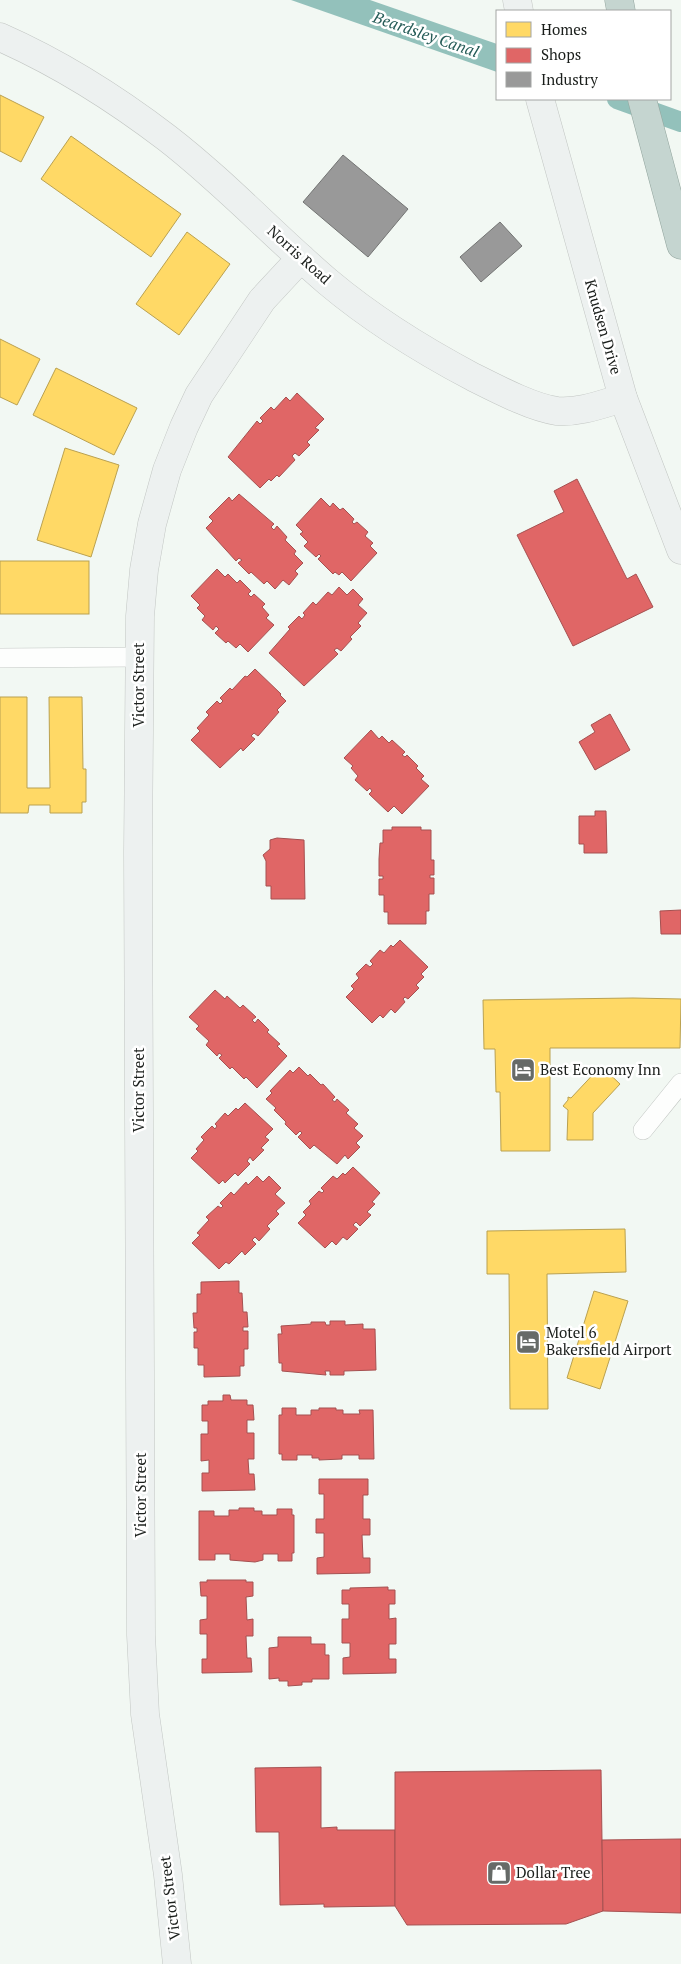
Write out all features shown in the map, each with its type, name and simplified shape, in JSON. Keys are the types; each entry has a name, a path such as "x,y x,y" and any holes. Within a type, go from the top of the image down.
{"highway":[{"path":"642,100 681,245"}],"street":[{"name":"Norris Road","path":"0,36 64,69 117,102 168,138 329,283 379,322 432,356 490,385 556,411 577,411 623,398"},
{"name":"Knudsen Drive","path":"541,103 623,398 681,550"},
{"name":"Victor Street","path":"177,1964 168,1875 145,1714 141,1635 140,616 144,570 152,524 167,470 184,427 205,385 262,300 301,258"},
{"path":"0,658 139,657"},
{"path":"643,1130 681,1083"}],"water":[{"path":"291,0 370,0 496,44 496,72"}],"building: Homes":[{"path":"0,95 44,117 21,162 0,151"},
{"path":"71,136 181,214 151,257 41,179"},
{"path":"187,232 230,264 179,335 136,304"},
{"path":"0,339 40,359 17,405 0,397"},
{"path":"56,368 137,408 114,455 33,415"},
{"path":"65,448 119,465 91,557 37,540"},
{"path":"0,561 89,561 89,614 0,614"},
{"path":"0,697 27,697 27,788 50,788 49,697 82,697 83,769 86,769 86,802 82,802 82,813 50,813 50,805 29,805 28,813 0,813"},
{"name":"Best Economy Inn","path":"681,999 680,1048 550,1048 550,1151 501,1151 500,1092 496,1092 495,1049 484,1049 483,1000"},
{"name":"Best Economy Inn","path":"601,1066 620,1084 593,1113 593,1140 567,1140 568,1110 563,1106 568,1097 571,1098"},
{"name":"Motel 6 Bakersfield Airport","path":"625,1229 626,1272 547,1274 548,1409 510,1409 509,1274 487,1274 487,1231"},
{"name":"Motel 6 Bakersfield Airport","path":"594,1291 628,1301 600,1389 567,1378"}],"building: Shops":[{"path":"297,393 324,419 315,428 319,430 307,442 310,445 299,456 295,453 292,456 295,460 279,477 277,475 271,481 269,479 260,488 228,457 257,421 260,424 263,421 260,418 271,407 274,410 286,397 290,401"},
{"path":"577,479 627,579 636,574 653,607 573,646 517,535 564,512 554,491"},
{"path":"239,494 274,524 271,527 274,530 277,526 287,537 285,540 296,551 294,554 303,563 295,571 298,574 289,585 283,580 275,589 267,581 264,584 251,572 249,574 238,563 242,560 239,558 236,561 206,528 213,521 209,517 229,497 232,501"},
{"path":"321,498 330,507 333,503 340,510 343,508 354,519 352,522 354,524 357,522 368,532 365,536 373,543 370,546 377,553 351,581 342,572 339,575 335,572 333,574 318,559 321,556 319,554 316,557 304,546 308,542 300,534 303,532 296,525"},
{"path":"217,569 225,577 228,574 237,583 240,580 251,591 248,594 251,597 254,594 265,604 262,607 269,615 266,618 274,625 248,652 240,644 236,648 228,641 226,643 215,633 219,629 216,626 213,630 202,620 205,616 197,608 200,605 191,596"},
{"path":"339,587 347,595 353,589 363,599 358,605 367,613 358,623 361,626 350,637 352,639 341,651 337,648 334,650 338,654 304,686 269,653 290,629 288,627 299,616 302,619 305,615 303,613 313,602 316,605 328,592 332,595"},
{"path":"255,669 286,701 258,736 254,733 251,736 255,739 243,751 241,748 220,768 191,740 200,731 197,728 209,715 206,712 217,701 220,704 223,701 220,698 230,688 232,690 245,676 247,677"},
{"path":"610,714 630,750 595,770 579,742 595,732 591,725"},
{"path":"371,730 379,739 382,736 389,743 392,740 405,752 402,755 405,757 407,755 418,766 416,768 424,776 421,779 429,786 402,814 394,806 388,812 369,794 372,791 370,788 367,791 355,780 358,776 351,768 353,766 344,758"},
{"path":"595,811 606,811 607,853 584,853 584,844 579,844 579,816 595,816"},
{"path":"392,827 421,827 421,830 431,830 431,860 434,860 434,875 430,875 430,878 434,878 434,894 429,894 429,911 426,911 426,924 388,924 388,912 384,912 384,895 379,895 379,879 383,879 383,876 379,876 379,859 380,843 383,843 383,830 392,830"},
{"path":"277,838 304,840 305,899 271,899 271,886 266,886 266,861 263,855 270,849 270,840"},
{"path":"681,910 681,934 661,934 660,911"},
{"path":"400,940 428,967 421,974 424,977 416,985 419,988 408,999 405,997 403,999 405,1002 395,1013 391,1009 383,1018 380,1015 372,1023 346,997 354,989 351,986 359,978 356,974 366,964 370,967 373,964 370,961 380,950 384,953 391,945 393,947"},
{"path":"215,990 225,999 227,996 240,1008 243,1005 256,1017 252,1020 255,1023 258,1019 269,1030 267,1032 280,1044 277,1046 287,1056 257,1088 232,1067 230,1069 219,1058 222,1055 219,1053 217,1056 206,1045 209,1041 196,1029 199,1026 189,1017"},
{"path":"299,1067 308,1076 310,1074 321,1085 323,1084 335,1097 332,1100 335,1102 337,1099 349,1110 346,1113 358,1124 354,1128 363,1136 356,1143 360,1147 348,1159 345,1155 337,1164 314,1145 310,1149 298,1137 302,1133 300,1131 296,1135 274,1110 276,1108 266,1099 272,1093 270,1091 290,1070 293,1073"},
{"path":"245,1103 273,1129 265,1137 269,1140 261,1148 264,1150 253,1161 250,1157 247,1161 250,1164 238,1176 235,1173 225,1183 223,1180 219,1184 191,1158 198,1151 196,1149 204,1140 201,1137 212,1126 215,1129 217,1126 215,1124 225,1113 228,1116"},
{"path":"353,1167 380,1193 372,1202 375,1204 367,1212 371,1215 360,1226 356,1222 353,1225 358,1229 347,1240 343,1237 336,1245 332,1241 325,1248 298,1223 306,1215 303,1212 311,1204 309,1201 319,1191 322,1193 324,1191 321,1188 333,1176 337,1179 343,1173 345,1175"},
{"path":"257,1176 263,1182 269,1176 281,1188 275,1194 285,1203 276,1211 279,1214 267,1226 270,1229 259,1241 255,1237 252,1240 256,1244 245,1255 242,1251 229,1264 226,1262 219,1269 192,1243 200,1235 197,1233 209,1220 206,1217 218,1206 221,1208 223,1206 220,1203 231,1192 234,1195 246,1182 248,1185"},
{"path":"239,1281 239,1293 242,1293 243,1312 247,1312 248,1327 243,1327 243,1331 248,1331 248,1349 244,1349 244,1366 240,1366 240,1376 204,1377 204,1365 198,1365 198,1348 194,1348 194,1332 197,1332 197,1328 194,1328 193,1313 197,1313 197,1294 201,1294 201,1282"},
{"path":"330,1321 345,1321 345,1325 363,1324 363,1329 375,1329 376,1370 344,1371 344,1375 330,1375 330,1371 325,1371 326,1375 282,1371 282,1363 279,1363 278,1334 282,1334 281,1326 311,1324 311,1322 325,1322 326,1325 330,1325"},
{"path":"223,1395 230,1395 231,1400 247,1400 247,1405 253,1405 254,1420 247,1420 247,1433 254,1433 254,1459 248,1459 249,1474 254,1474 255,1490 202,1491 202,1473 209,1473 209,1460 201,1461 201,1434 208,1434 208,1421 202,1421 202,1405 208,1405 208,1401 223,1401"},
{"path":"282,1408 296,1408 296,1415 311,1415 311,1410 319,1410 319,1408 336,1408 336,1410 343,1410 343,1414 360,1414 359,1410 373,1410 374,1459 359,1459 359,1455 342,1455 342,1459 319,1460 319,1458 312,1458 312,1455 297,1455 297,1460 282,1460 282,1454 279,1454 279,1415 282,1415"},
{"path":"319,1479 368,1479 368,1495 363,1495 363,1519 370,1519 370,1535 362,1535 363,1558 370,1558 370,1573 317,1574 317,1558 324,1557 324,1533 316,1533 316,1519 324,1519 324,1494 319,1494"},
{"path":"239,1508 254,1508 254,1511 262,1511 262,1515 277,1515 277,1509 292,1509 292,1515 294,1515 294,1553 292,1553 292,1561 278,1561 278,1554 263,1554 263,1560 255,1562 230,1560 230,1554 215,1554 215,1560 199,1560 199,1511 214,1511 214,1516 229,1516 229,1510 239,1510"},
{"path":"207,1580 246,1580 246,1582 253,1582 253,1596 246,1597 247,1620 253,1619 253,1636 246,1636 247,1658 251,1658 252,1672 202,1673 202,1659 207,1659 207,1634 200,1634 200,1620 207,1619 207,1596 201,1596 200,1582 207,1582"},
{"path":"388,1587 388,1590 395,1590 395,1604 389,1604 389,1619 396,1618 396,1644 389,1644 389,1659 396,1659 396,1673 343,1674 343,1658 350,1657 350,1643 342,1643 342,1619 349,1619 349,1604 342,1604 342,1590"},
{"path":"278,1637 311,1637 311,1644 325,1644 325,1655 329,1655 329,1679 312,1679 312,1682 302,1682 302,1685 288,1686 288,1681 279,1681 279,1678 269,1679 269,1648 278,1647"},
{"path":"321,1767 321,1828 337,1827 337,1830 395,1830 395,1906 324,1907 324,1904 280,1905 279,1832 256,1832 255,1768"},
{"name":"Dollar Tree","path":"601,1770 603,1911 566,1924 407,1925 395,1906 395,1772"},
{"path":"681,1839 681,1913 603,1911 602,1840"}],"building: Industry":[{"path":"343,155 408,209 368,257 303,202"},
{"path":"500,222 522,246 481,282 460,257"}],"waterway":[{"name":"Beardsley Canal","path":"620,100 681,122"}],"place":[{"name":"Best Economy Inn","path":"523,1070"},
{"name":"Motel 6 Bakersfield Airport","path":"528,1342"},
{"name":"Dollar Tree","path":"499,1873"}]}
